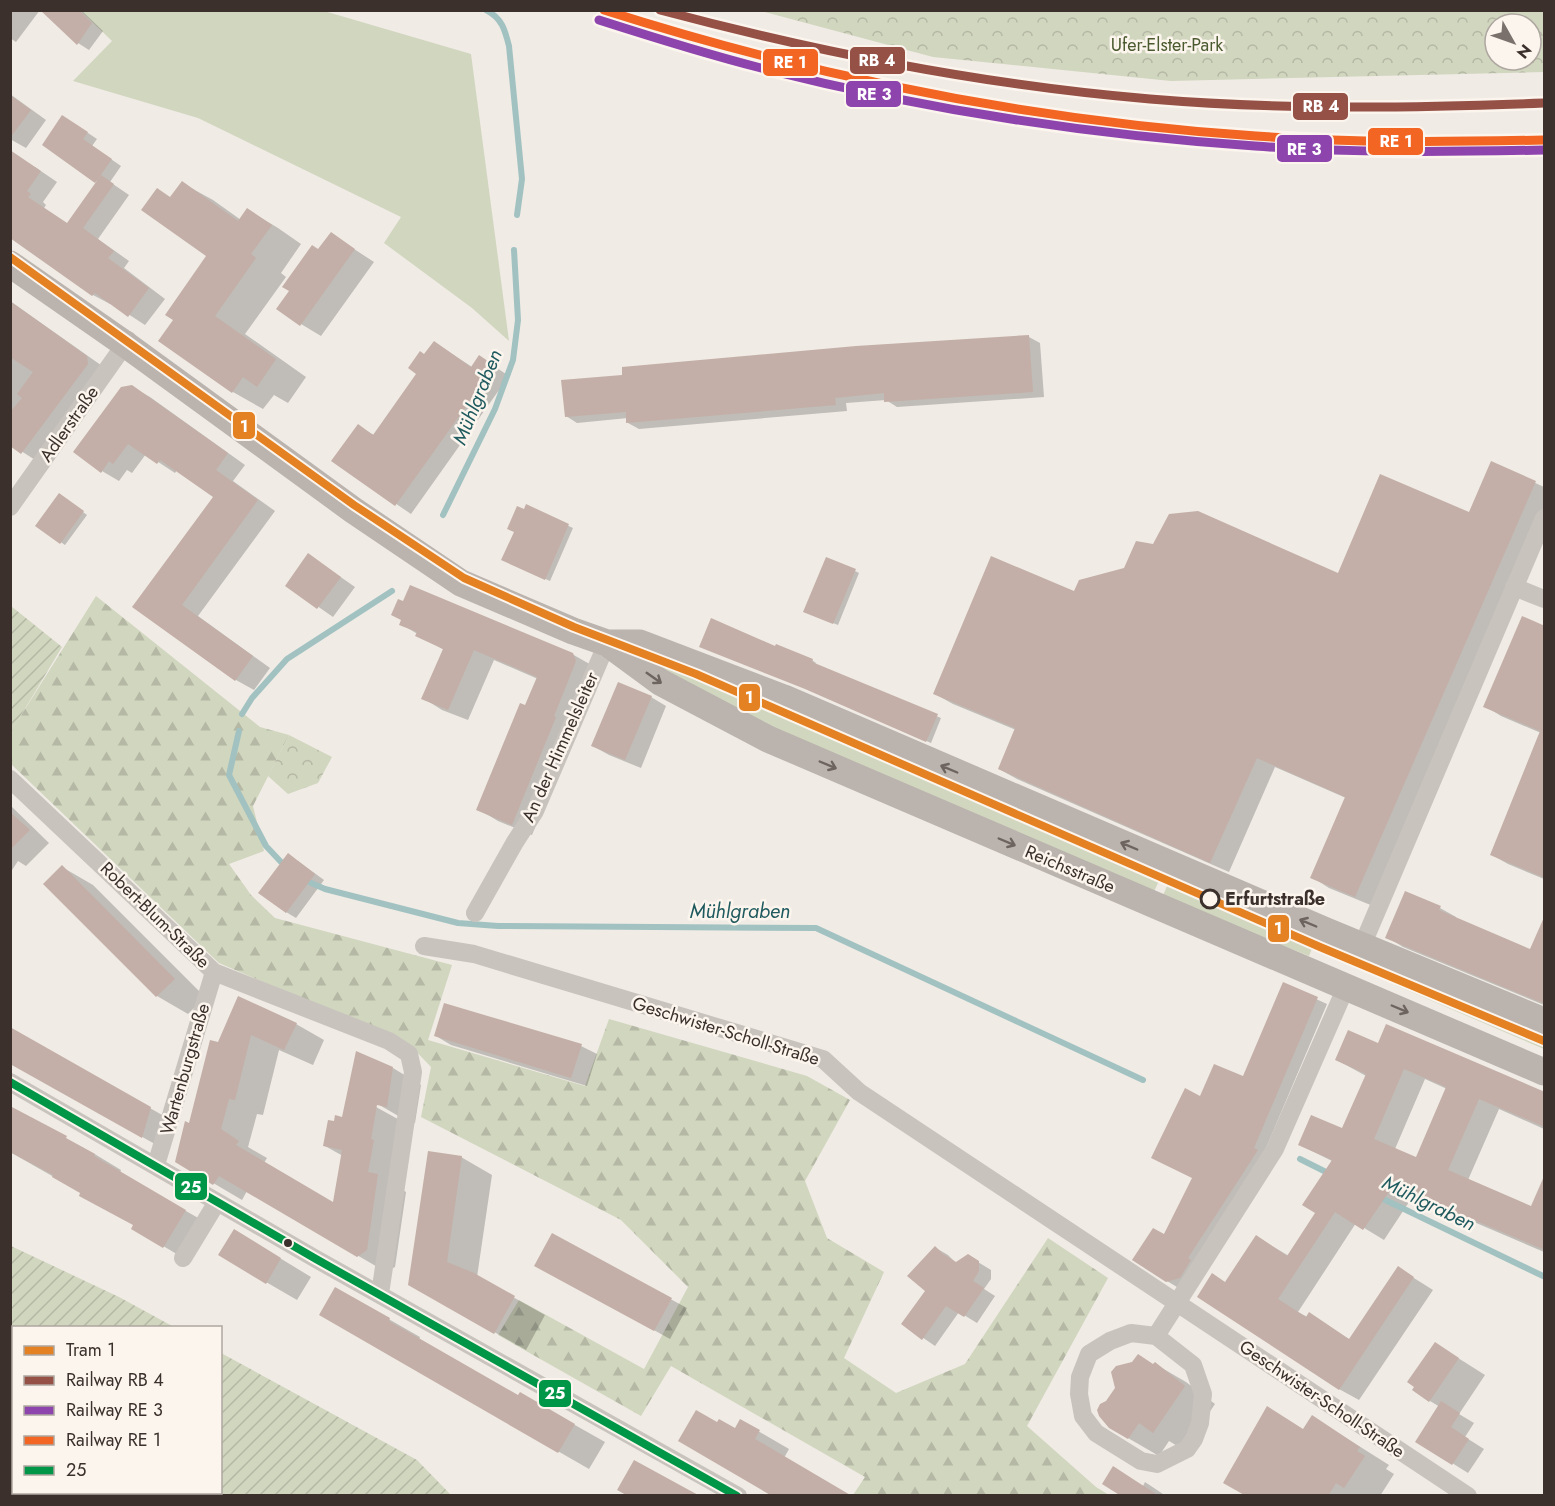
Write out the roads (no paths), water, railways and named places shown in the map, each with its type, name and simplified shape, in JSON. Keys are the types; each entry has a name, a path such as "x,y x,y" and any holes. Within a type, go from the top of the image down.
{"main road":[{"name":"Reichsstraße","path":"10,264 127,342 352,510 461,583 573,631 607,643 660,682 768,739 1545,1072"},
{"name":"Reichsstraße","path":"607,643 640,643 784,698 1362,946 1545,1021"},
{"path":"1346,987 1362,946"}],"street":[{"name":"Adlerstraße","path":"10,507 127,342"},
{"path":"1362,946 1545,518"},
{"path":"1514,587 1545,599"},
{"name":"An der Himmelsleiter","path":"476,913 535,811 607,643"},
{"name":"Robert-Blum-Straße","path":"10,779 214,972 389,1041 409,1054 413,1072 380,1294"},
{"name":"Geschwister-Scholl-Straße","path":"424,946 474,954 823,1059 859,1092 1468,1496"},
{"name":"Wartenburgstraße","path":"156,1165 214,972"},
{"path":"1156,1336 1275,1149 1346,987"},
{"path":"10,1082 217,1202 738,1496"},
{"path":"183,1258 217,1202"},
{"path":"1131,1333 1156,1336 1193,1365 1203,1394 1200,1423 1194,1439 1187,1449 1157,1464 1141,1461 1096,1433 1083,1416 1079,1394 1080,1377 1089,1354 1110,1341 1131,1333"}],"waterway":[{"name":"Mühlgraben","path":"486,10 499,21 509,46 522,179 517,215"},
{"name":"Mühlgraben","path":"443,515 495,409 513,360 518,320 514,250"},
{"name":"Mühlgraben","path":"242,714 252,698 287,659 392,591"},
{"name":"Mühlgraben","path":"239,731 229,775 266,846 281,862"},
{"name":"Mühlgraben","path":"309,882 325,889 458,923 498,926 816,928 1143,1080"},
{"name":"Mühlgraben","path":"1300,1159 1330,1174"},
{"name":"Mühlgraben","path":"1377,1196 1543,1276"}],"tram line":[{"name":"1","path":"10,257 354,505 464,578 574,627 696,674 1320,947 1544,1041"}],"place":[{"name":"Erfurtstraße","path":"1210,899"}],"park label":[{"name":"Ufer-Elster-Park","path":"1167,45"}]}
